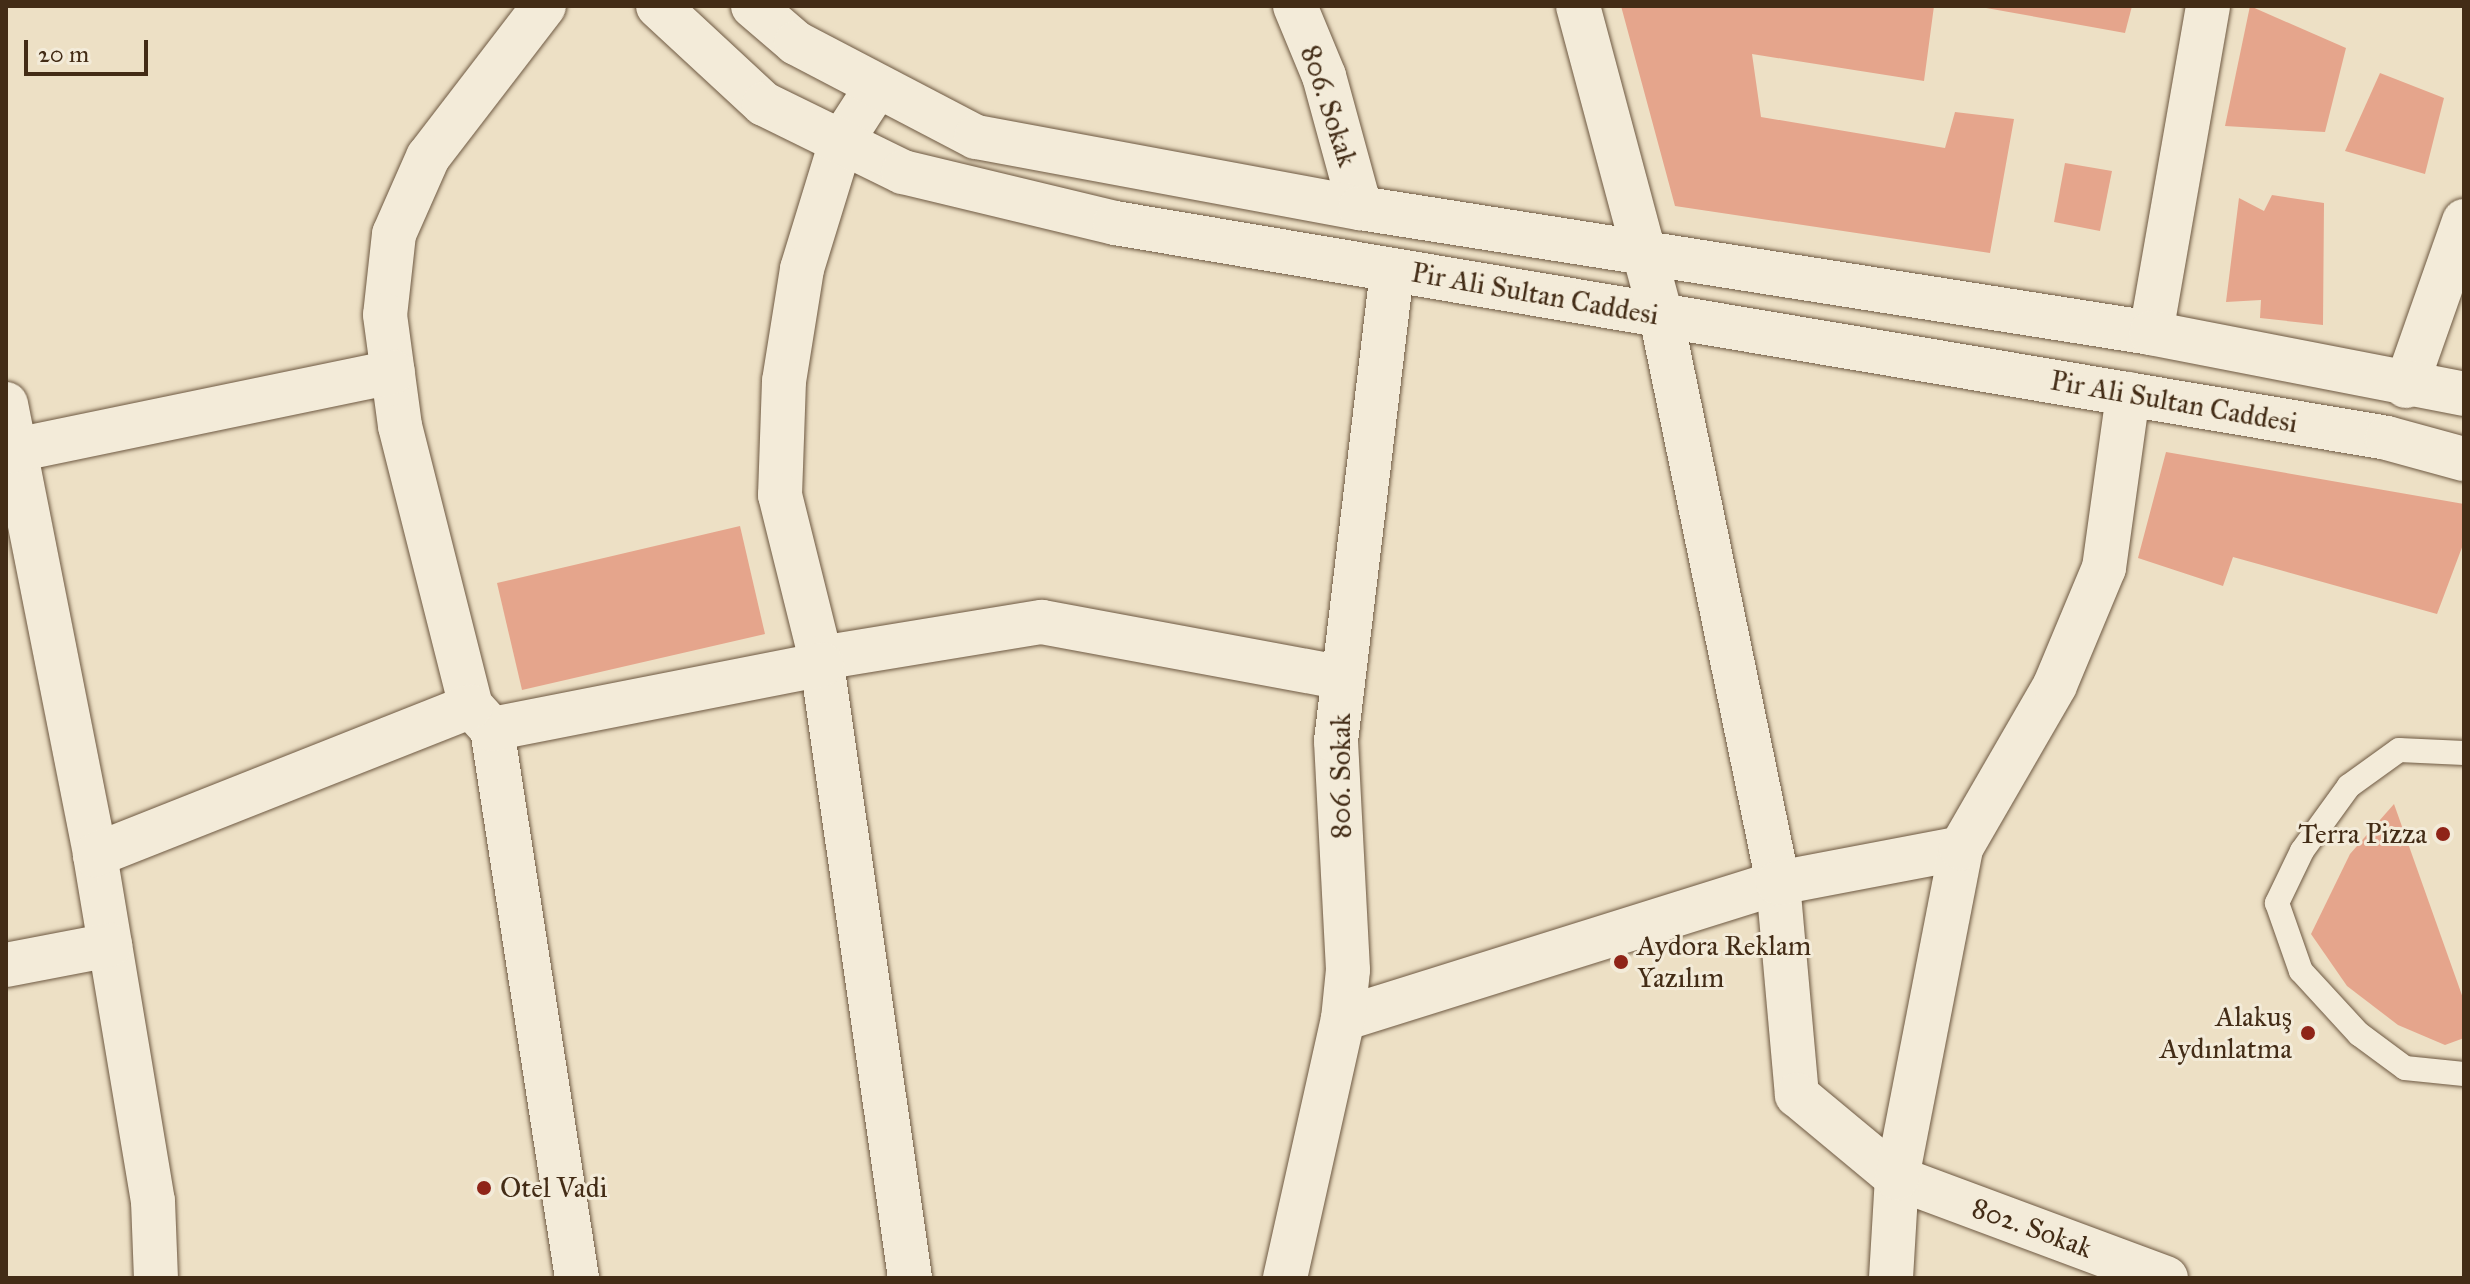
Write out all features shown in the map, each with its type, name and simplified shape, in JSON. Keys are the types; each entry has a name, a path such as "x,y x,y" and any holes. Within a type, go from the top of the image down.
{"street":[{"path":"544,6 428,157 394,234 385,315 393,372 481,718 577,1278"},
{"name":"Pir Ali Sultan Caddesi","path":"658,6 764,104 903,172 1115,223 2387,438 2464,459"},
{"path":"753,6 796,43 876,88 976,137 1360,208 1638,247 2151,333 2406,386 2464,394"},
{"name":"806. Sokak","path":"1295,6 1324,76 1360,208"},
{"name":"802. Sokak","path":"1578,6 1638,247 1661,316 1778,883 1797,1095 1897,1178 2166,1278"},
{"path":"2151,333 2208,6"},
{"path":"876,88 841,142 802,269 784,381 780,495 822,661 910,1278"},
{"path":"2406,386 2464,221"},
{"name":"806. Sokak","path":"1285,1278 1343,1019 1348,970 1336,741 1392,270"},
{"path":"11,451 393,372"},
{"path":"1891,1278 1897,1178 1961,848 2055,685 2104,568 2128,394"},
{"path":"6,404 11,451 95,855 153,1201 156,1278"},
{"path":"95,855 481,718 1042,622 1343,678"},
{"path":"1343,1019 1778,883 1961,848"},
{"path":"6,965 110,945"}],"lane":[{"path":"2464,753 2399,750 2349,786 2302,851 2277,903 2301,971 2359,1034 2405,1068 2464,1074"}],"building":[{"path":"1621,6 1934,6 1924,81 1752,54 1761,117 1945,148 1955,112 2014,119 1990,253 1675,206"},
{"path":"1975,6 2132,6 2125,33"},
{"path":"2250,6 2346,48 2325,132 2225,126"},
{"path":"2380,73 2444,98 2425,174 2345,151"},
{"path":"2065,163 2112,171 2100,231 2054,222"},
{"path":"2272,195 2324,203 2323,325 2260,318 2261,300 2226,302 2239,198 2264,211"},
{"path":"2166,452 2464,504 2464,542 2437,614 2233,557 2223,586 2138,558"},
{"path":"740,526 765,634 522,690 497,583"},
{"path":"2394,804 2464,1001 2464,1038 2445,1045 2398,1025 2347,986 2311,934 2350,854"}],"place":[{"name":"Terra Pizza","path":"2443,834"},
{"name":"Aydora Reklam Yazılım","path":"1621,962"},
{"name":"Alakuş Aydınlatma","path":"2308,1033"},
{"name":"Otel Vadi","path":"484,1188"}]}
